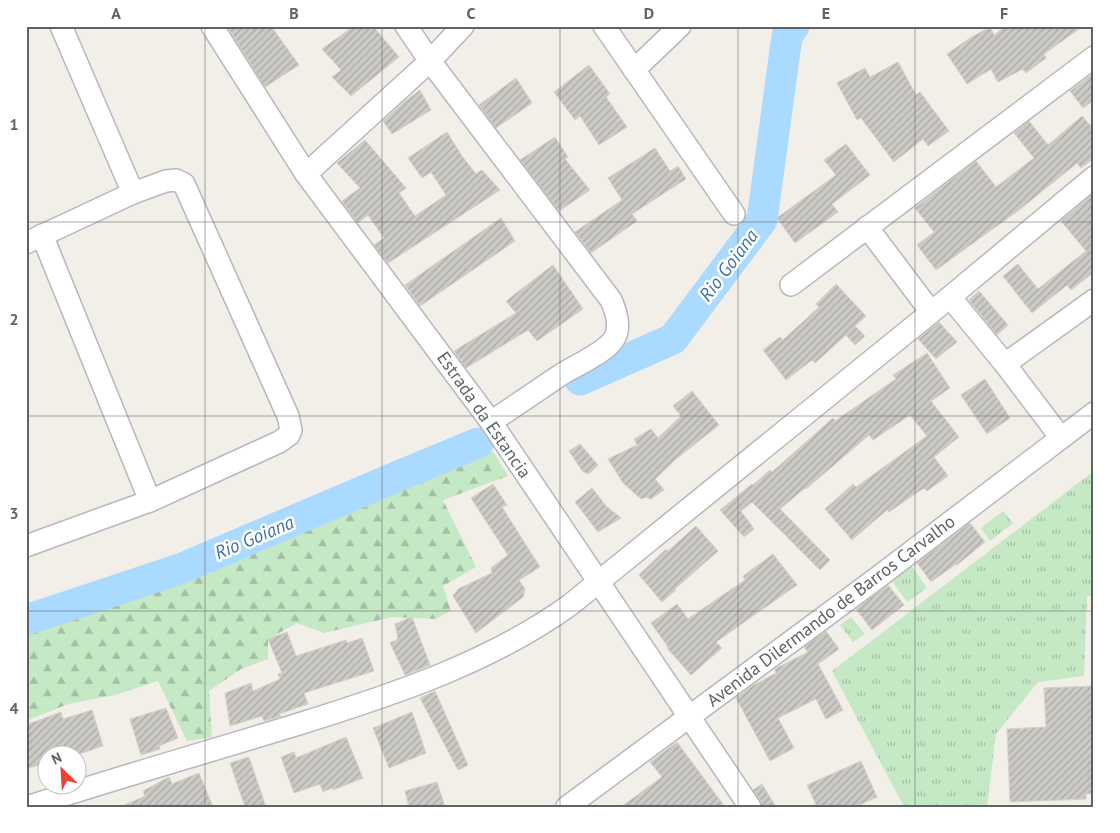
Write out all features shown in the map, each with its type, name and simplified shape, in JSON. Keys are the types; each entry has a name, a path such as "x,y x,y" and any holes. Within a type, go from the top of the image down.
{"street":[{"path":"61,26 133,193"},
{"name":"Estrada da Estancia","path":"212,26 306,174 491,422 750,807"},
{"path":"406,26 430,61 611,300 616,310 617,332 615,339 605,348 562,374 491,422"},
{"path":"306,174 430,61 462,26"},
{"path":"604,26 734,214"},
{"path":"634,70 680,26"},
{"path":"792,285 1094,57"},
{"path":"28,807 73,800 382,698 500,648 545,623 950,297 1094,177"},
{"path":"26,546 150,500 279,442 291,430 291,426 184,184 176,180 166,180 133,193 34,239 150,500"},
{"path":"867,227 931,312"},
{"path":"950,297 1005,364 1061,438"},
{"path":"1005,364 1094,300"},
{"name":"Avenida Dilermando de Barros Carvalho","path":"567,807 873,581 1094,414"}],"green space":[{"path":"492,450 508,476 443,500 476,567 443,586 451,611 435,619 392,617 324,633 297,623 268,639 268,659 241,669 209,691 212,737 187,741 158,681 115,695 68,704 26,721 26,635 226,566"},
{"path":"1094,471 1094,595 1087,596 1084,676 1038,682 996,734 987,807 904,807 832,671"},
{"path":"1003,511 1013,523 990,541 981,528"},
{"path":"910,564 927,588 907,602 890,578"},
{"path":"851,617 865,634 853,642 840,625"}],"building":[{"path":"227,26 271,26 299,65 265,87"},
{"path":"354,26 373,26 399,57 351,96 332,77 341,70 322,49"},
{"path":"1006,26 1083,26 1044,54 1046,58 1026,73 1023,69 998,82 991,69 967,84 947,54 990,27 994,35"},
{"path":"898,62 916,95 920,92 949,131 928,146 923,139 894,162 861,118 857,120 837,83 865,68 870,77"},
{"path":"589,65 610,94 606,97 627,127 599,145 580,116 575,120 554,92"},
{"path":"1094,73 1094,100 1083,108 1070,91"},
{"path":"516,78 532,103 496,128 479,105"},
{"path":"420,90 431,110 392,134 383,121"},
{"path":"1082,116 1094,130 1094,158 1081,168 1077,163 1019,210 936,270 917,245 934,232 915,208 976,161 996,187 1034,158 1014,133 1029,121 1048,145"},
{"path":"447,132 476,174 482,170 500,190 388,263 374,245 384,238 368,215 358,223 342,201 360,188 337,163 365,140 406,188 399,193 415,216 446,195 431,172 422,178 408,158"},
{"path":"555,137 568,157 565,159 590,190 559,211 520,160"},
{"path":"846,144 870,175 832,204 838,212 795,243 777,218 836,175 824,160"},
{"path":"655,148 670,171 678,166 686,179 632,214 637,221 591,253 575,232 622,200 608,178"},
{"path":"1094,193 1094,272 1071,290 1067,285 1032,313 1003,276 1018,264 1038,289 1086,251 1061,221"},
{"path":"501,218 515,241 420,306 405,285"},
{"path":"553,265 583,309 537,341 528,330 466,368 454,351 516,313 506,301"},
{"path":"836,284 866,316 855,326 865,336 855,345 846,335 815,363 812,360 786,380 763,350 780,337 783,340 819,307 816,304"},
{"path":"979,291 1008,325 997,335 969,300"},
{"path":"939,322 957,342 936,359 918,339"},
{"path":"927,353 950,388 931,401 959,437 934,457 948,476 927,491 924,488 889,512 887,510 852,540 825,509 853,484 856,487 927,436 910,415 873,440 869,435 780,509 830,560 820,570 752,502 741,511 754,529 744,537 720,510 770,470 772,472 833,418 835,421 896,379 893,375"},
{"path":"985,379 1010,418 987,434 961,395"},
{"path":"692,391 719,425 676,459 655,479 664,490 651,499 646,497 641,499 623,483 608,459 637,445 634,439 651,429 658,438 681,416 673,406"},
{"path":"580,444 598,465 589,474 583,472 569,451"},
{"path":"493,484 507,505 502,507 540,567 519,580 525,589 523,597 476,633 453,596 458,589 492,573 491,568 508,555 471,498"},
{"path":"592,488 606,506 621,518 598,532 575,502"},
{"path":"970,523 985,542 957,565 931,582 917,563"},
{"path":"696,526 718,551 662,602 639,575 666,549 668,551"},
{"path":"773,554 797,585 716,642 722,648 691,675 667,648 651,623 677,604 688,619 745,580 743,576"},
{"path":"888,585 904,605 872,630 856,609"},
{"path":"412,617 430,665 405,675 390,643 398,639 395,624"},
{"path":"826,631 839,649 818,664 843,710 826,719 816,699 778,718 794,748 770,761 736,698 752,686 776,673 775,669 808,652 804,647"},
{"path":"287,632 296,656 346,640 347,643 362,638 374,671 304,693 308,704 279,714 281,716 264,721 262,716 230,726 225,693 251,683 253,691 280,679 278,674 282,673 268,639"},
{"path":"1094,686 1094,793 1086,794 1086,799 1010,802 1007,729 1046,727 1044,688"},
{"path":"435,691 468,765 458,770 420,698"},
{"path":"166,708 178,738 159,746 160,749 141,755 130,719"},
{"path":"92,710 103,746 88,751 88,746 38,746 38,765 26,769 26,725 61,712 63,719"},
{"path":"412,712 426,753 389,768 373,728"},
{"path":"346,737 363,778 333,790 332,788 323,792 320,784 294,793 281,757 294,752 296,758"},
{"path":"677,742 725,807 621,807 662,777 650,762"},
{"path":"249,757 266,807 245,807 230,763"},
{"path":"861,761 877,797 855,807 817,807 807,785"},
{"path":"199,773 213,807 120,807 145,796 143,791 169,777 172,784"},
{"path":"437,782 445,807 409,807 405,791"},
{"path":"762,784 776,807 762,807 760,800 753,790"}],"waterway":[{"name":"Rio Goiana","path":"580,380 673,339 762,220 787,36 794,26"},
{"name":"Rio Goiana","path":"26,620 180,569 478,443"}]}
